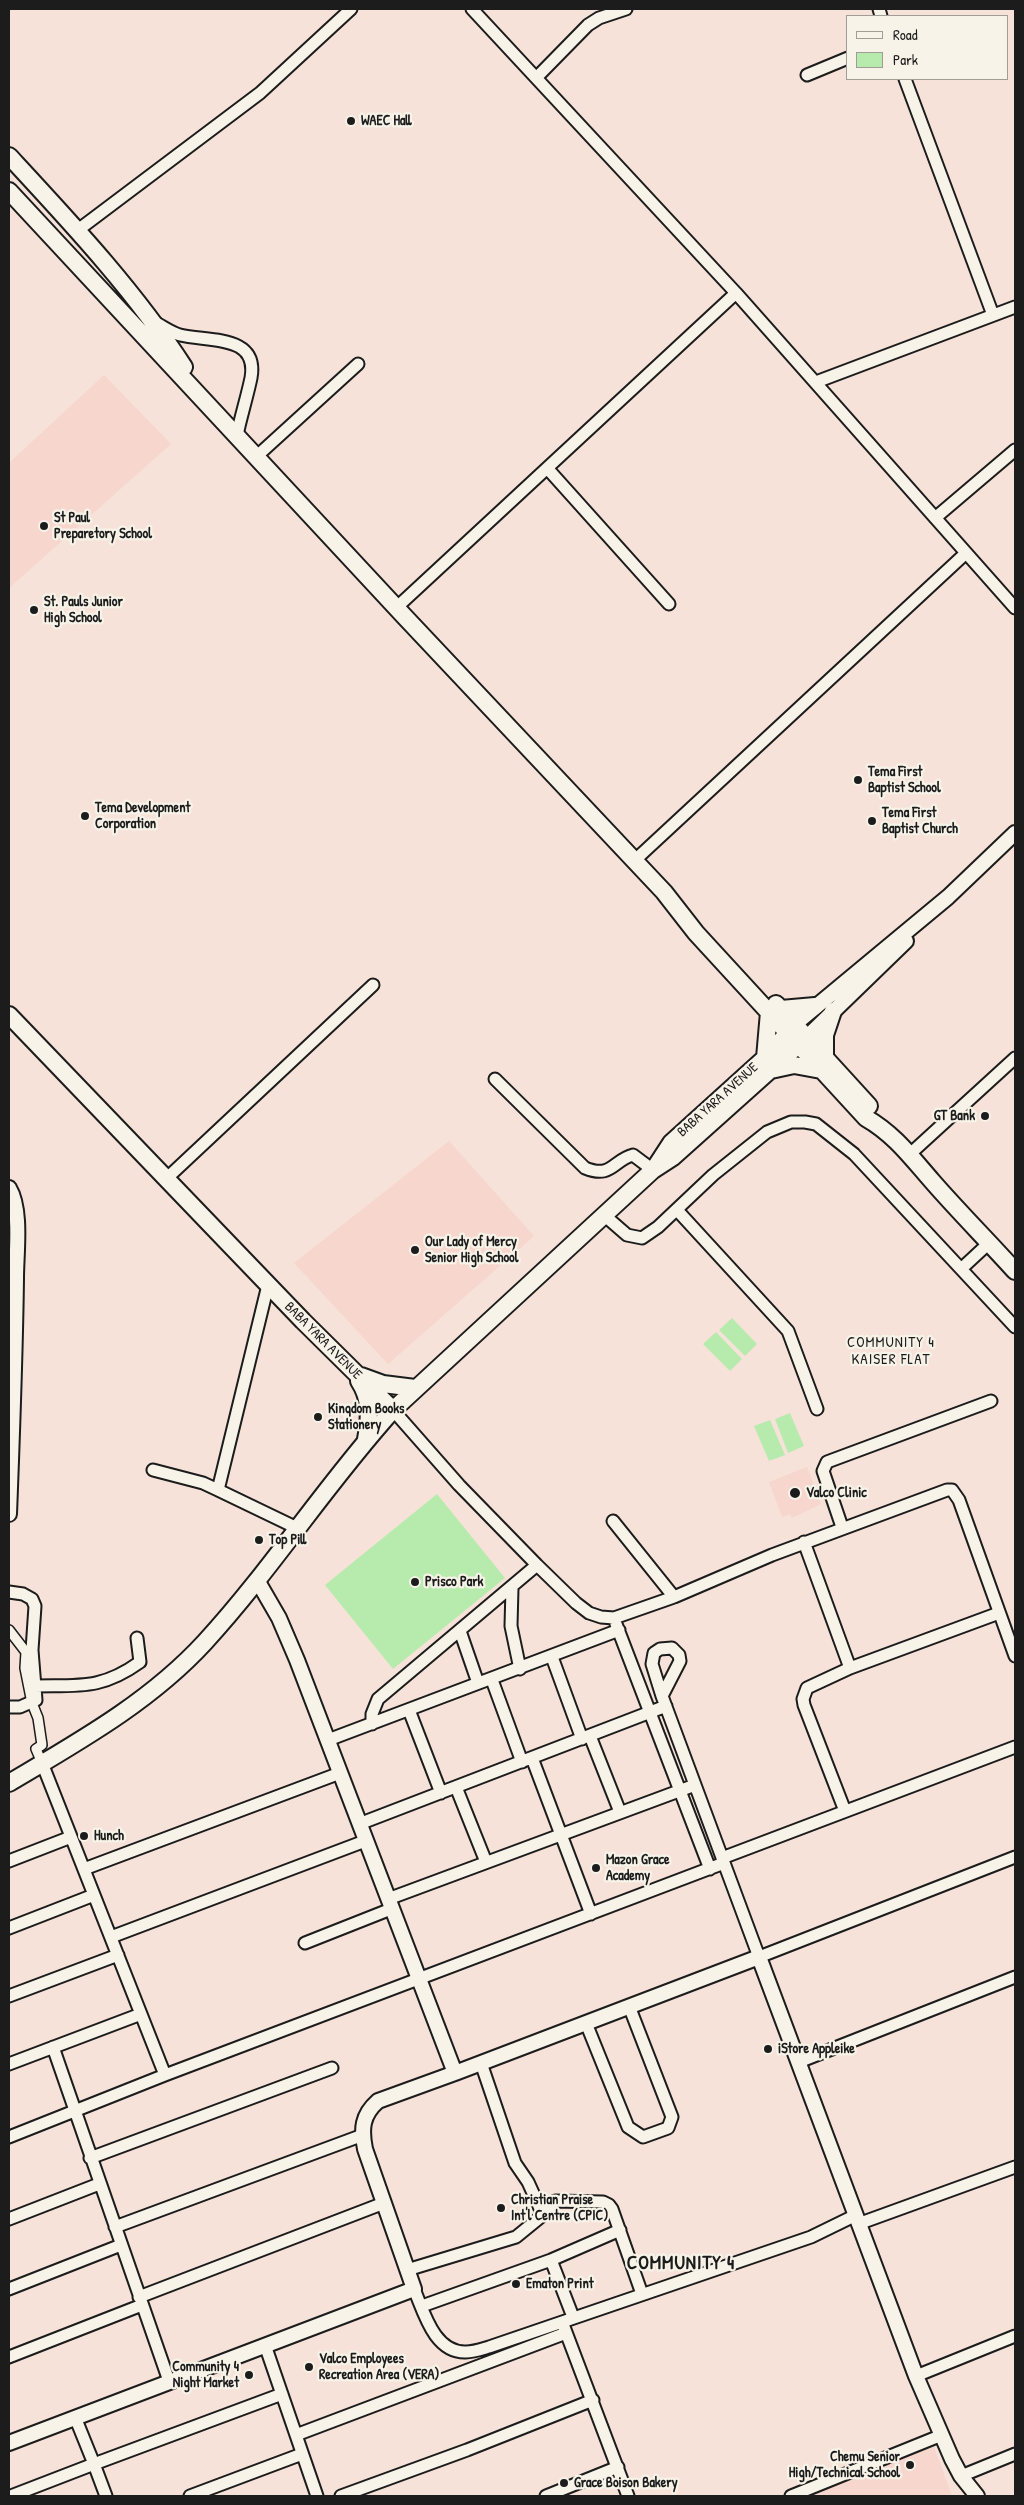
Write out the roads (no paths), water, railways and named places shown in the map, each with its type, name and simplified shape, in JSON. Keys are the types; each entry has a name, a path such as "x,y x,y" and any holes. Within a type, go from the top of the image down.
{"main road":[{"path":"9,156 78,230 156,323 221,417"},
{"path":"9,191 221,417 396,608 664,892 696,932 775,1010 823,1063 873,1110 884,1128 910,1154 931,1180 1015,1271"},
{"path":"775,1010 815,1006"},
{"path":"775,1010 768,1064 823,1063"},
{"path":"823,1063 825,1035 834,1011"},
{"name":"BABA YARA AVENUE","path":"10,1020 268,1285 393,1410 653,1170 673,1157 768,1064 803,1041"},
{"name":"BABA YARA AVENUE","path":"768,1064 791,1028"},
{"path":"354,1372 383,1384 415,1388"},
{"path":"354,1372 364,1391 369,1411 366,1439"},
{"path":"9,1783 126,1710 204,1643 257,1580 366,1439 393,1410"}],"street":[{"path":"78,230 260,93 351,9"},
{"path":"472,9 736,292 1015,608"},
{"path":"537,77 588,26 609,11 626,9"},
{"path":"807,75 846,59"},
{"path":"905,80 993,315"},
{"path":"396,608 736,292"},
{"path":"816,382 1015,307"},
{"path":"156,323 179,335 234,343 245,350 252,362 251,378 237,435"},
{"path":"257,456 358,364"},
{"path":"934,518 1015,450"},
{"path":"547,468 669,604"},
{"path":"634,861 966,553"},
{"path":"791,1028 815,1006 948,897 1015,833"},
{"path":"803,1041 925,924 948,897"},
{"path":"166,1179 373,985"},
{"path":"910,1154 1015,1058"},
{"path":"495,1080 586,1168 599,1171 607,1170 633,1155 653,1170"},
{"path":"604,1215 627,1235 642,1238 650,1235 713,1175 767,1132 791,1122 816,1124 843,1143 1015,1327"},
{"path":"9,1188 15,1208 16,1234 15,1366 9,1514"},
{"path":"677,1210 788,1331 817,1409"},
{"path":"961,1269 989,1242"},
{"path":"218,1490 268,1285"},
{"path":"842,1527 823,1471 827,1462 991,1401"},
{"path":"393,1410 459,1485 537,1565 589,1613 601,1617 614,1618 674,1597 842,1527 947,1490 952,1490 959,1500 1015,1656"},
{"path":"153,1470 203,1483 297,1528"},
{"path":"613,1521 674,1597"},
{"path":"804,1542 850,1668"},
{"path":"372,1724 372,1714 378,1699 537,1565"},
{"path":"257,1580 279,1618 328,1740 455,2073"},
{"path":"512,1588 511,1626 520,1669"},
{"path":"9,1592 23,1594 32,1599 35,1606 32,1650 36,1700 20,1707 9,1707"},
{"path":"844,1811 803,1699 807,1688 812,1684 850,1668 999,1613"},
{"path":"614,1618 710,1869"},
{"path":"9,1630 26,1652 25,1668 32,1703 38,1718 42,1745 36,1749 165,2075"},
{"path":"328,1740 478,1683 492,1680 619,1630"},
{"path":"460,1631 478,1683"},
{"path":"34,1686 91,1686 117,1677 140,1662 138,1638"},
{"path":"552,1657 620,1812"},
{"path":"492,1680 561,1834 591,1914"},
{"path":"359,1824 651,1712 664,1701 856,2220 916,2376 961,2476 977,2496"},
{"path":"409,1710 441,1793"},
{"path":"9,2137 165,2075 710,1869 723,1861 844,1811 1015,1747"},
{"path":"84,1869 340,1773"},
{"path":"305,1943 486,1862 695,1785"},
{"path":"456,1787 486,1862"},
{"path":"9,1861 72,1837"},
{"path":"111,1937 365,1841"},
{"path":"1015,1857 759,1957 378,2101 364,2120 363,2135 407,2270 436,2337 446,2348 465,2353 489,2347 1015,2167"},
{"path":"9,1928 94,1895"},
{"path":"9,1996 118,1955"},
{"path":"799,2062 1015,1978"},
{"path":"586,2023 628,2127 643,2138 660,2132 668,2128 672,2117 629,2006"},
{"path":"9,2064 141,2014"},
{"path":"53,2048 169,2381"},
{"path":"481,2063 515,2164 528,2182 543,2215"},
{"path":"90,2158 332,2068"},
{"path":"114,2227 363,2135"},
{"path":"9,2219 100,2184"},
{"path":"407,2270 516,2237 543,2215 554,2201 604,2202 612,2209 642,2294"},
{"path":"9,2357 141,2301 384,2203"},
{"path":"422,2306 551,2260 620,2230"},
{"path":"9,2289 121,2245"},
{"path":"551,2260 567,2319 566,2333 628,2496"},
{"path":"9,2443 414,2289"},
{"path":"296,2435 566,2333"},
{"path":"916,2376 1015,2336"},
{"path":"265,2346 317,2496"},
{"path":"11,2496 282,2394"},
{"path":"341,2496 467,2450 593,2400"},
{"path":"74,2418 106,2496"},
{"path":"791,2496 942,2435"},
{"path":"190,2496 302,2454"},
{"path":"961,2476 1015,2454"},
{"path":"546,2496 618,2467"}],"place":[{"name":"WAEC Hall","path":"351,121"},
{"name":"St Paul Preparetory School","path":"44,526"},
{"name":"St. Pauls Junior High School","path":"34,610"},
{"name":"Tema First Baptist School","path":"858,780"},
{"name":"Tema Development Corporation","path":"85,816"},
{"name":"Tema First Baptist Church","path":"872,821"},
{"name":"GT Bank","path":"985,1116"},
{"name":"Our Lady of Mercy Senior High School","path":"415,1250"},
{"name":"Kingdom Books Stationery","path":"318,1417"},
{"name":"Valco Clinic","path":"795,1493"},
{"name":"Top Pill","path":"259,1540"},
{"name":"Prisco Park","path":"415,1582"},
{"name":"Hunch","path":"84,1836"},
{"name":"Mazon Grace Academy","path":"596,1868"},
{"name":"iStore Appleike","path":"768,2049"},
{"name":"Christian Praise Int'l Centre (CPIC)","path":"501,2208"},
{"name":"Ematon Print","path":"516,2284"},
{"name":"Valco Employees Recreation Area (VERA)","path":"309,2367"},
{"name":"Community 4 Night Market","path":"249,2375"},
{"name":"Chemu Senior High/Technical School","path":"910,2465"},
{"name":"Grace Boison Bakery","path":"564,2483"}],"district":[{"name":"COMMUNITY 4 KAISER FLAT","path":"891,1352"},
{"name":"COMMUNITY 4","path":"681,2264"}]}
